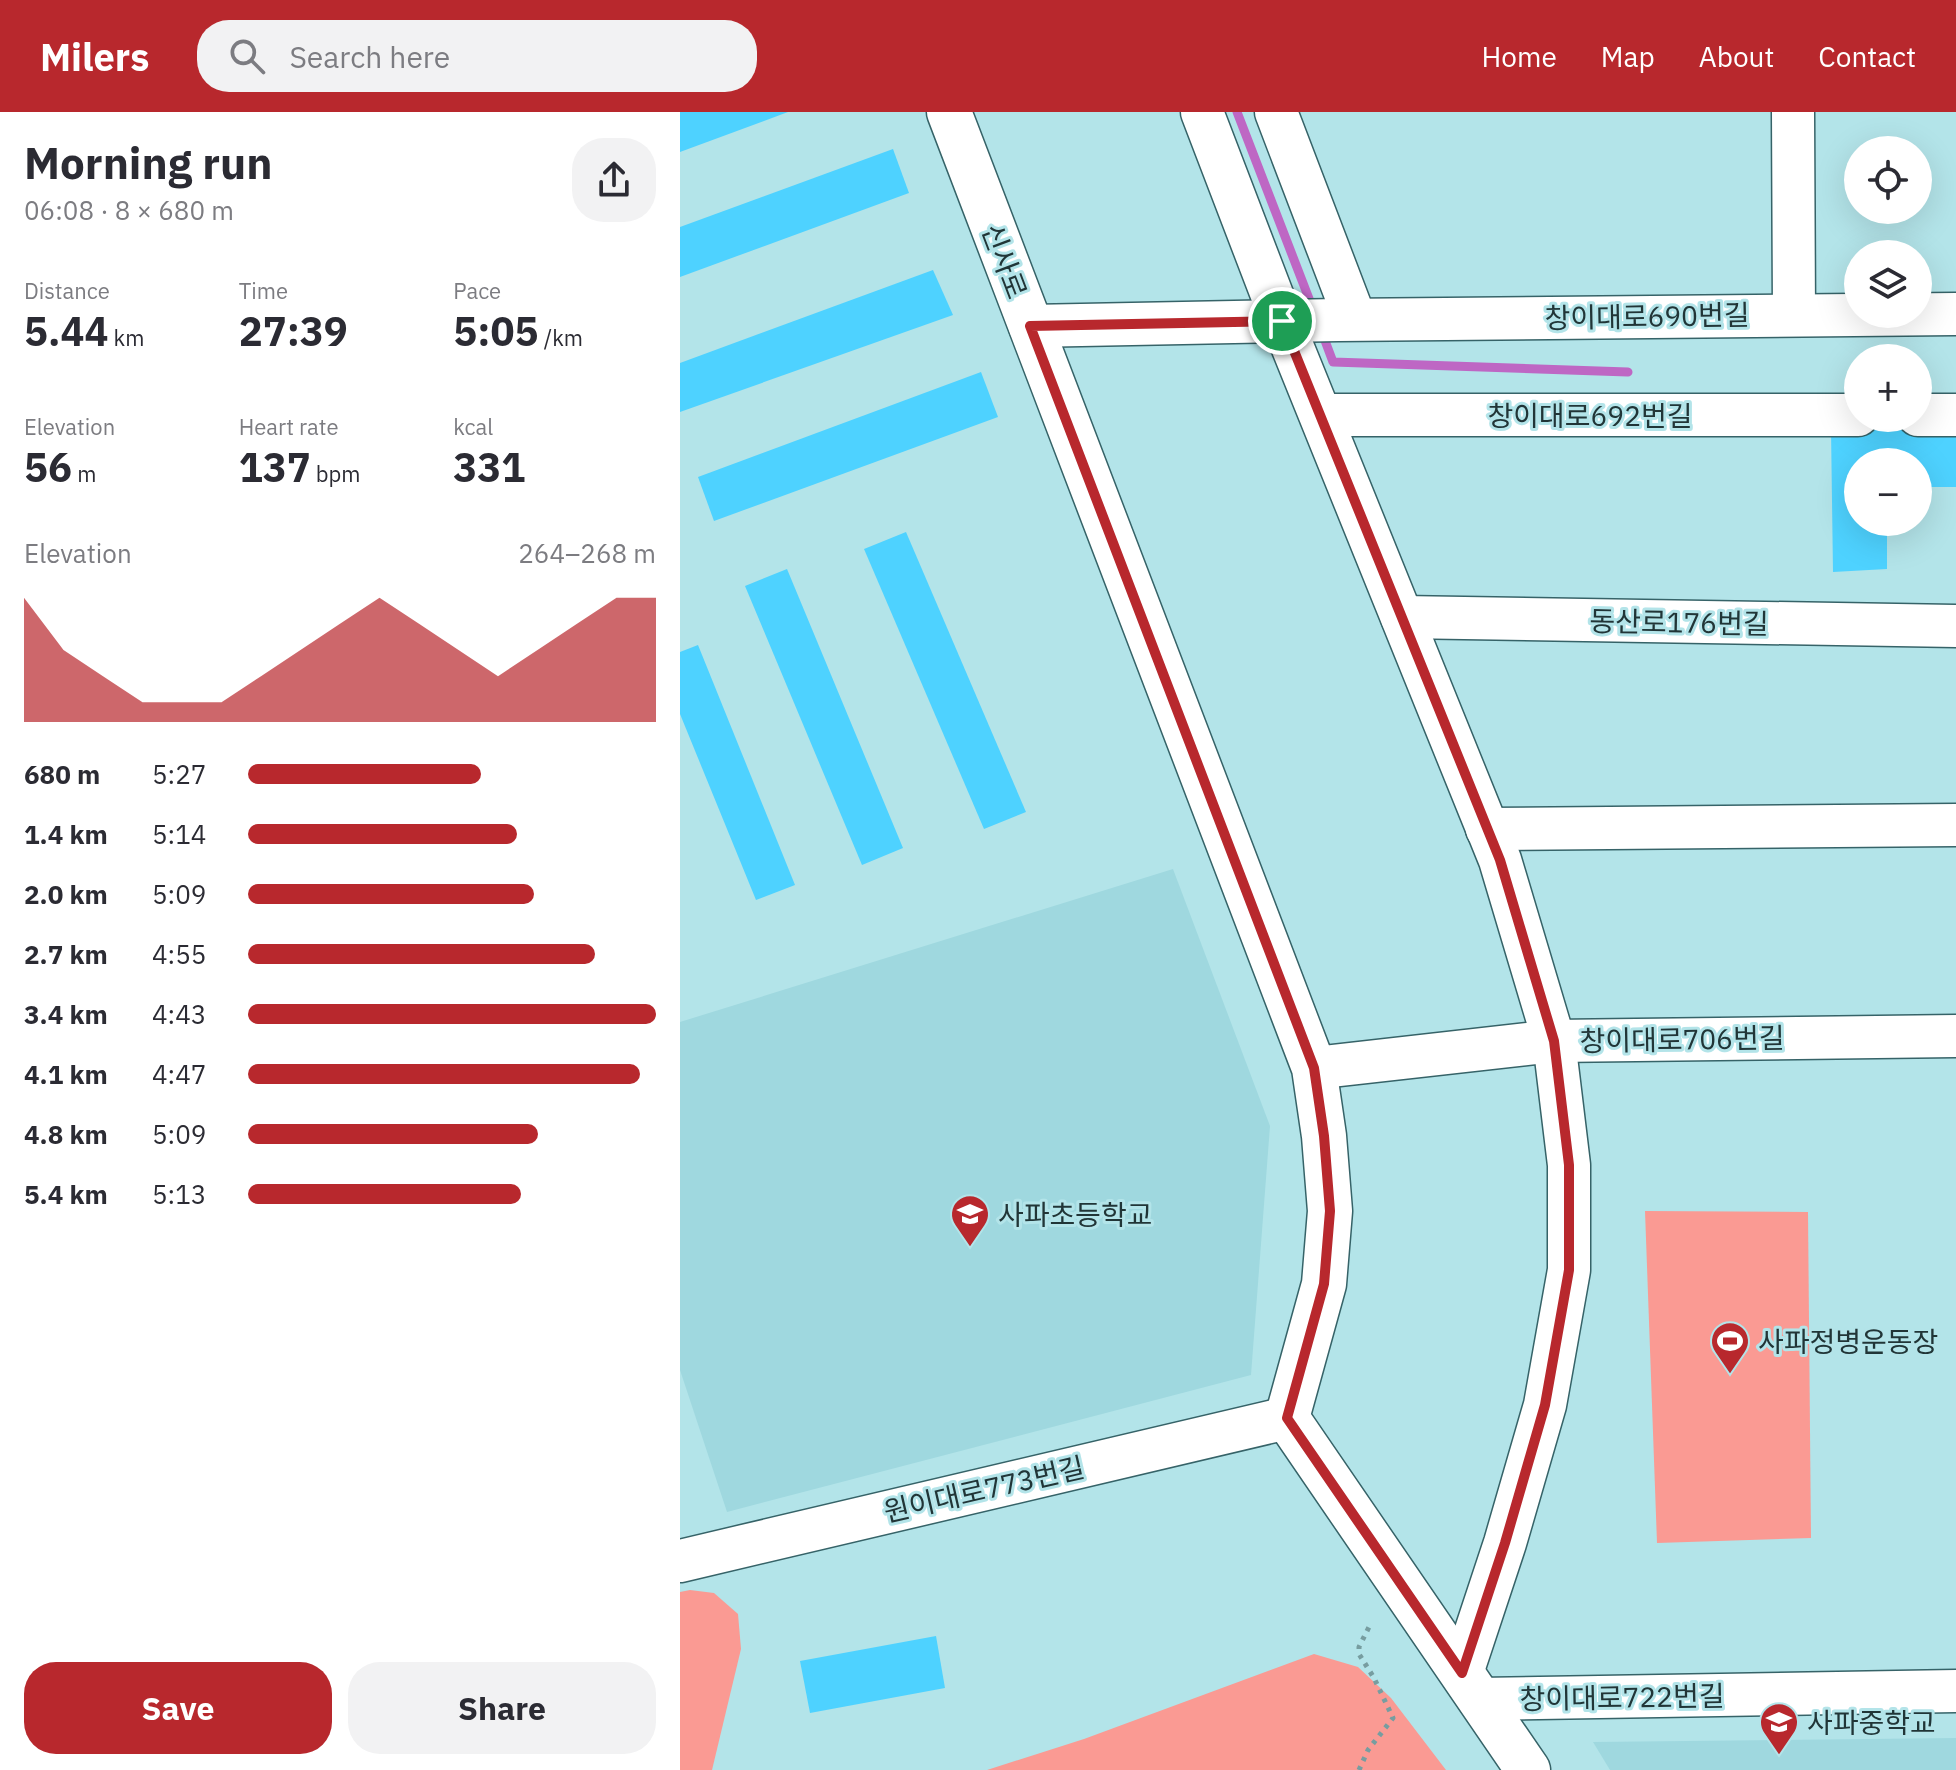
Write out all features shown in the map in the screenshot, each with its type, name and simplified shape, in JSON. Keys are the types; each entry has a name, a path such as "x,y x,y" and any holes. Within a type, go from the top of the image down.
{"main road":[{"name":"신사로","path":"949,112 1314,1068 1330,1211 1324,1284 1287,1418"},
{"path":"1287,1418 1528,1770"}],"street":[{"path":"1202,112 1318,320"},
{"path":"1276,112 1318,320 1321,415 1500,860 1554,1041 1569,1165 1569,1270 1545,1405 1505,1543 1470,1686"},
{"path":"1793,112 1794,314"},
{"name":"창이대로690번길","path":"1030,326 1956,314"},
{"name":"창이대로692번길","path":"1321,415 1844,415"},
{"path":"1932,415 1956,415"},
{"name":"동산로176번길","path":"1402,617 1956,626"},
{"path":"1487,829 1956,825"},
{"name":"창이대로706번길","path":"1314,1068 1554,1041 1956,1036"},
{"name":"원이대로773번길","path":"680,1561 1287,1418"},
{"name":"창이대로722번길","path":"1470,1686 1956,1691"}],"path":[{"path":"1359,1770 1368,1750 1393,1718 1359,1654 1359,1647 1369,1627"}],"shaded area":[{"name":"사파초등학교","path":"1173,869 1270,1126 1251,1375 727,1512 680,1370 680,1022"},
{"name":"사파정병운동장","path":"1645,1211 1808,1212 1811,1538 1657,1543"},
{"path":"680,1592 714,1593 738,1614 741,1649 712,1770 680,1770"},
{"path":"1314,1654 1358,1667 1391,1698 1446,1770 987,1770 1084,1739"},
{"name":"사파중학교","path":"1956,1738 1956,1770 1610,1770 1593,1742"}],"building":[{"path":"680,112 788,112 680,152"},
{"path":"893,149 909,193 680,277 680,227"},
{"path":"933,270 953,315 680,412 680,363"},
{"path":"981,372 998,417 714,521 698,477"},
{"path":"1956,426 1956,487 1932,487 1932,448 1844,448 1844,536 1887,536 1887,569 1833,572 1831,429 1844,429 1844,432 1932,432 1932,427"},
{"path":"906,532 1026,812 984,829 864,549"},
{"path":"787,569 903,848 862,865 745,586"},
{"path":"698,645 795,885 756,900 680,714 680,652"},
{"path":"936,1636 945,1688 810,1713 800,1661"}],"waterway":[{"path":"1237,112 1313,309"},
{"path":"1321,330 1333,362 1628,372"}],"place":[{"name":"사파초등학교","path":"970,1248"},
{"name":"사파정병운동장","path":"1730,1375"},
{"name":"사파중학교","path":"1779,1756"}],"route":[{"path":"1282,321 1500,860 1554,1041 1569,1165 1569,1270 1545,1405 1505,1543 1462,1673 1287,1418 1324,1284 1330,1211 1314,1068 1030,326 1282,321"}]}
